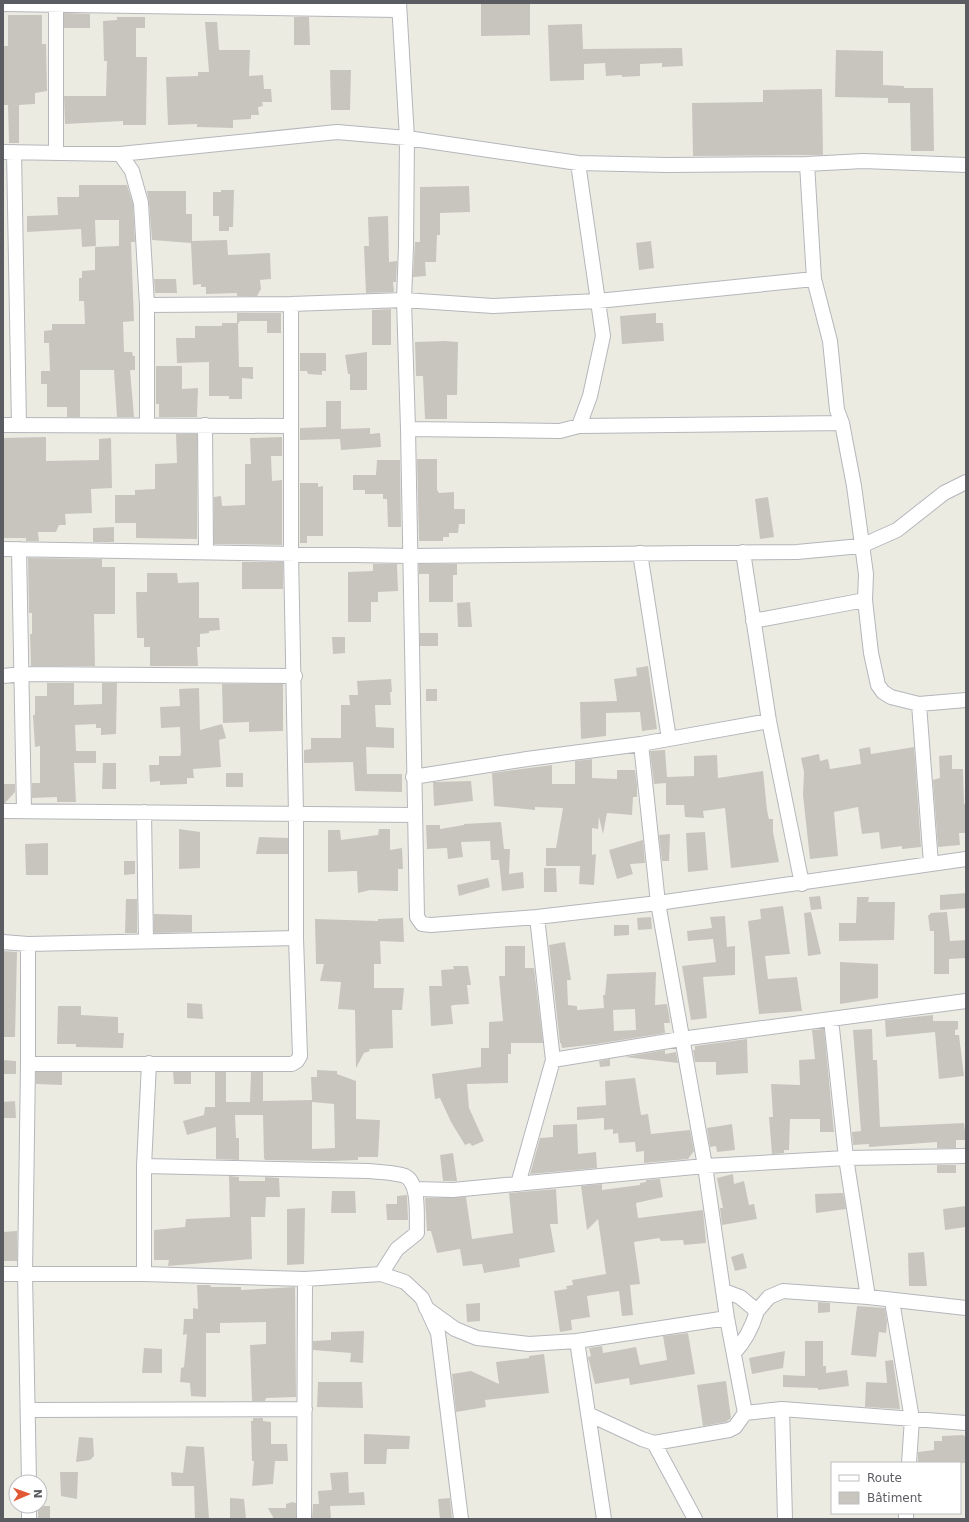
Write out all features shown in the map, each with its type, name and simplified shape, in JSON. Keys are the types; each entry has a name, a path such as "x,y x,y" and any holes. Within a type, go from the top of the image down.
{"street":[{"path":"3,4 398,6 407,138 404,300 411,556 413,777 417,917 422,924 431,926 537,918 802,884 966,860"},
{"path":"56,4 56,152"},
{"path":"19,425 8,152 120,154 337,132 407,138 578,163 807,164 863,161 966,168"},
{"path":"120,154 132,171 140,193 147,305 147,425"},
{"path":"578,163 603,336 590,396 579,426"},
{"path":"807,164 814,279 830,342 837,410 842,423 854,486 866,574 865,600 871,653 878,684 883,692 891,697 919,704 966,700"},
{"path":"147,305 291,304 404,300 493,306 598,301 814,279"},
{"path":"28,1064 292,1064 297,1062 300,1056 296,938 295,676 291,553 291,304"},
{"path":"408,430 560,432 579,426 842,423"},
{"path":"3,425 291,426"},
{"path":"206,425 206,552"},
{"path":"3,549 411,556 796,552 861,546 897,530 944,493 966,482"},
{"path":"19,550 24,811"},
{"path":"743,552 769,721 802,884"},
{"path":"640,553 669,739"},
{"path":"753,621 865,600"},
{"path":"3,676 22,674 295,676"},
{"path":"919,704 931,864"},
{"path":"413,777 527,759 641,744 769,721"},
{"path":"641,744 658,903 681,1039 705,1166 727,1318 745,1413"},
{"path":"3,811 414,815"},
{"path":"144,812 146,941"},
{"path":"518,1184 553,1060 537,918"},
{"path":"3,942 28,944 296,938"},
{"path":"28,944 28,1064 24,1274 29,1410 29,1474"},
{"path":"553,1060 681,1039 966,1001"},
{"path":"831,1019 846,1158 868,1297"},
{"path":"144,1274 144,1166 149,1063"},
{"path":"415,1189 453,1190 705,1166 846,1158 966,1156"},
{"path":"144,1166 368,1171 403,1175 412,1180 415,1189 417,1233 397,1249 381,1274"},
{"path":"3,1274 144,1274 305,1279 381,1274 405,1282 422,1298 438,1333 461,1519"},
{"path":"304,1519 305,1279"},
{"path":"724,1291 740,1297 757,1311"},
{"path":"734,1353 751,1330 757,1311 769,1297 783,1291 868,1297 892,1301 966,1308"},
{"path":"892,1301 912,1419 909,1462"},
{"path":"426,1308 455,1329 477,1338 529,1344 577,1341 727,1318"},
{"path":"577,1341 604,1519"},
{"path":"29,1410 305,1409"},
{"path":"782,1409 785,1519"},
{"path":"588,1414 635,1436 654,1443 729,1430 735,1426 745,1413 782,1409 966,1423"},
{"path":"654,1443 696,1519"}],"building":[{"path":"481,3 530,3 530,35 481,36"},
{"path":"64,13 90,14 90,28 64,28"},
{"path":"8,15 42,15 42,44 46,44 47,91 35,93 35,104 19,105 19,143 9,143 8,105 3,105 3,46 8,46"},
{"path":"117,17 145,17 145,28 136,28 136,57 147,57 146,125 123,125 123,121 65,124 64,96 106,96 107,61 104,61 103,21 117,20"},
{"path":"294,17 309,17 310,45 294,45"},
{"path":"205,22 217,22 219,50 250,50 249,76 263,75 264,89 271,89 272,102 262,102 263,106 258,107 259,115 251,115 251,119 233,120 233,128 197,127 197,124 168,125 166,77 198,76 198,72 209,72"},
{"path":"582,24 583,49 682,48 683,66 662,67 662,63 640,64 640,76 622,77 622,75 606,76 605,63 584,64 584,80 550,81 548,25"},
{"path":"836,50 883,51 883,85 904,86 904,88 933,88 934,151 911,151 910,103 888,103 888,98 835,97"},
{"path":"330,70 351,70 350,110 331,110"},
{"path":"822,89 823,155 693,156 692,103 763,102 763,90"},
{"path":"79,185 127,185 133,204 135,242 131,242 134,321 123,322 124,352 132,352 133,356 135,356 135,370 130,370 134,417 117,417 114,370 80,370 80,417 67,417 67,407 47,407 47,384 41,384 41,371 50,371 49,343 44,343 44,331 52,330 52,324 85,324 84,301 79,301 79,278 82,278 82,271 95,270 95,247 119,246 119,220 95,220 96,246 82,247 81,229 27,232 27,216 58,215 57,197 79,197"},
{"path":"469,186 470,212 440,213 440,235 437,235 436,262 425,262 426,276 413,277 415,242 420,242 420,187"},
{"path":"221,190 234,190 233,227 229,227 229,231 219,231 219,216 213,216 213,192 221,192"},
{"path":"147,191 186,191 186,214 192,214 192,241 227,240 228,255 270,253 271,279 260,280 261,289 257,296 237,296 237,293 206,294 206,287 201,287 201,284 193,285 191,243 152,240"},
{"path":"388,216 389,262 397,261 396,282 393,282 394,292 366,293 364,246 369,246 368,217"},
{"path":"651,241 654,268 639,270 636,243"},
{"path":"154,279 176,279 177,293 155,293"},
{"path":"391,309 391,345 372,345 372,310"},
{"path":"237,313 281,313 281,333 267,333 267,321 240,321 238,324 239,367 253,367 253,379 242,378 242,399 229,399 229,396 209,396 209,362 177,363 176,338 195,338 195,326 222,326 222,323 237,323"},
{"path":"656,313 656,323 663,323 664,341 622,344 620,316"},
{"path":"415,342 458,342 457,395 447,395 447,419 425,419 423,376 416,376"},
{"path":"367,352 367,390 350,390 350,374 348,374 345,355"},
{"path":"300,353 326,353 326,371 322,371 322,375 308,374 307,371 300,371"},
{"path":"156,366 182,366 182,389 198,388 197,417 159,417 159,404 156,404"},
{"path":"326,401 341,401 341,429 370,428 370,434 380,433 381,447 341,450 340,439 300,440 300,428 326,427"},
{"path":"176,434 197,434 197,539 136,538 136,523 115,523 115,495 135,495 135,490 155,489 155,464 177,463"},
{"path":"46,437 46,461 99,460 99,439 111,438 112,488 91,489 92,513 65,514 66,525 59,525 56,532 38,532 39,541 26,541 26,538 3,538 3,438"},
{"path":"282,437 282,456 271,456 272,481 282,480 282,545 214,544 214,497 221,496 222,506 245,505 245,464 251,464 250,438"},
{"path":"417,459 437,459 437,490 439,493 454,492 454,509 465,509 465,524 459,524 458,533 449,533 449,537 443,537 443,541 419,541"},
{"path":"377,460 400,460 401,527 388,527 387,499 383,499 383,494 365,494 365,490 353,490 353,475 376,475"},
{"path":"300,483 318,483 318,487 323,486 323,536 307,536 307,543 300,543"},
{"path":"768,497 774,537 760,539 755,499"},
{"path":"114,527 114,542 93,542 93,528"},
{"path":"28,558 102,559 102,567 115,567 115,614 94,614 95,666 31,666 30,634 32,634 32,613 29,613"},
{"path":"242,562 283,562 283,589 242,589"},
{"path":"373,564 397,564 398,591 378,592 378,602 371,602 371,622 348,622 348,572 373,571"},
{"path":"419,564 457,564 457,575 453,575 453,602 429,602 429,574 419,574"},
{"path":"147,573 177,573 178,583 199,582 199,618 219,618 220,630 200,634 200,647 197,647 198,666 150,666 150,647 144,647 144,638 137,638 136,592 147,592"},
{"path":"470,602 472,627 458,627 457,603"},
{"path":"420,633 438,633 438,646 420,646"},
{"path":"332,637 345,637 345,653 333,654"},
{"path":"648,666 657,729 642,731 640,712 606,713 606,736 581,739 580,702 617,701 614,679 637,676 636,668"},
{"path":"391,679 391,705 375,705 376,727 394,728 394,748 366,747 367,774 402,774 402,792 355,791 353,762 304,763 304,750 311,749 311,738 341,738 341,705 350,705 349,695 358,695 357,681"},
{"path":"47,683 74,683 74,705 102,704 102,683 117,683 116,734 101,735 101,728 96,728 96,724 75,725 76,751 96,751 96,763 74,763 76,802 57,802 57,797 32,798 32,783 40,783 40,746 35,747 33,715 35,715 35,696 47,696"},
{"path":"222,684 283,684 283,731 249,732 249,722 223,723"},
{"path":"199,688 200,730 222,724 226,738 219,740 221,767 193,769 194,778 187,778 187,784 160,785 160,781 150,782 149,765 159,765 159,756 180,756 181,753 180,727 161,728 160,707 180,706 179,689"},
{"path":"426,689 437,689 437,701 426,701"},
{"path":"870,747 871,754 914,747 921,847 902,849 902,846 881,849 879,832 862,834 858,807 834,812 838,856 810,859 803,795 804,772 801,758 819,754 820,761 828,759 830,769 861,764 859,749"},
{"path":"665,750 667,777 694,776 694,756 717,755 718,778 763,771 767,810 769,819 773,819 773,832 779,862 731,868 725,808 703,811 704,818 685,817 684,805 666,805 666,783 654,784 650,751"},
{"path":"952,755 952,769 963,769 964,804 966,804 966,833 959,833 960,845 938,847 933,780 940,778 939,756"},
{"path":"592,759 592,778 617,779 617,770 635,770 637,785 637,797 633,797 632,815 607,813 603,834 599,817 598,829 592,828 592,855 596,854 594,885 579,884 580,866 546,866 546,848 556,848 563,808 535,807 535,810 494,806 492,773 552,765 552,784 575,784 575,761"},
{"path":"103,763 116,763 116,789 102,789"},
{"path":"226,773 243,773 243,787 226,787"},
{"path":"471,781 473,801 434,806 433,782"},
{"path":"3,784 15,784 15,792 5,803 3,803"},
{"path":"501,822 504,849 510,849 509,874 523,872 524,888 502,891 499,860 491,860 490,841 461,842 463,857 448,859 447,848 427,849 426,825 440,825 440,829 464,824"},
{"path":"179,829 200,832 200,868 179,869"},
{"path":"379,829 390,829 390,850 402,848 403,869 398,869 398,891 370,890 358,893 357,871 328,872 328,830 340,830 341,840 378,835"},
{"path":"705,832 708,870 688,872 686,833"},
{"path":"670,834 669,861 662,861 659,835"},
{"path":"259,837 288,838 288,854 256,854"},
{"path":"643,840 645,863 630,864 633,874 617,879 609,850"},
{"path":"48,843 48,875 26,875 25,844"},
{"path":"124,861 135,861 135,874 124,875"},
{"path":"544,868 556,868 557,892 544,892"},
{"path":"488,878 490,887 459,896 457,885"},
{"path":"966,893 966,908 940,910 940,895"},
{"path":"820,896 822,909 811,910 809,897"},
{"path":"857,897 869,897 868,902 895,902 894,940 839,941 839,923 856,923"},
{"path":"126,899 137,899 137,933 125,933"},
{"path":"783,906 790,954 765,956 768,979 797,977 802,1011 759,1014 748,921 761,919 760,909"},
{"path":"811,912 821,954 808,956 804,913"},
{"path":"947,912 950,941 966,940 966,958 949,959 949,974 934,974 934,931 930,931 928,915 930,915 930,913"},
{"path":"154,914 192,915 192,932 154,933"},
{"path":"725,916 727,947 735,946 735,975 703,977 707,1018 691,1020 682,966 716,962 713,939 688,941 687,931 712,928 710,917"},
{"path":"651,917 652,929 638,930 637,918"},
{"path":"403,918 404,942 380,941 381,964 374,964 374,988 404,988 402,1010 392,1010 393,1048 369,1049 370,1051 364,1053 356,1068 355,1010 338,1009 341,982 320,981 324,964 316,964 315,919 378,921 378,919"},
{"path":"614,925 629,925 629,935 614,936"},
{"path":"565,942 571,980 567,980 568,1005 577,1006 577,1010 604,1008 603,995 605,995 607,974 656,972 655,1005 667,1004 669,1015 670,1023 664,1023 665,1033 562,1048 560,1043 549,945","holes":["635,1009 636,1030 614,1031 613,1010"]},
{"path":"505,946 525,946 525,968 534,968 543,1043 511,1043 511,1054 508,1054 508,1083 467,1084 469,1108 484,1141 472,1146 470,1143 465,1145 451,1122 440,1098 435,1099 432,1074 481,1067 481,1048 489,1048 489,1022 503,1021 499,976 505,976"},
{"path":"3,951 17,952 15,1037 3,1037"},
{"path":"840,962 878,964 878,998 840,1004"},
{"path":"453,966 468,966 471,985 467,985 469,1004 451,1006 453,1024 431,1026 429,986 442,986 441,970 454,969"},
{"path":"187,1003 202,1004 203,1019 187,1018"},
{"path":"58,1006 81,1006 81,1015 118,1017 118,1033 124,1033 123,1048 76,1047 76,1044 57,1044"},
{"path":"933,1015 933,1021 958,1021 958,1029 955,1030 955,1035 959,1035 964,1076 939,1079 935,1032 886,1037 885,1020"},
{"path":"824,1029 834,1132 820,1132 820,1119 790,1119 789,1150 784,1150 784,1153 772,1154 769,1117 773,1117 771,1084 800,1085 799,1060 815,1059 812,1030"},
{"path":"872,1029 873,1060 877,1060 880,1127 964,1123 966,1140 956,1140 956,1148 937,1148 937,1142 869,1147 869,1144 853,1145 852,1132 861,1131 853,1030"},
{"path":"747,1039 748,1073 716,1075 716,1062 695,1062 693,1050 695,1050 695,1046"},
{"path":"665,1050 665,1054 676,1052 678,1063 625,1057"},
{"path":"610,1059 610,1066 600,1067 599,1061"},
{"path":"3,1060 16,1061 16,1074 3,1074"},
{"path":"317,1070 337,1071 337,1074 356,1081 356,1119 380,1120 378,1157 358,1157 358,1160 332,1161 265,1160 263,1115 235,1115 236,1138 239,1138 239,1160 216,1159 216,1127 187,1135 183,1121 204,1115 205,1107 215,1107 215,1072 226,1072 226,1102 250,1102 251,1072 263,1072 263,1101 312,1100 311,1077 317,1077","holes":["312,1102 334,1104 335,1148 312,1149"]},
{"path":"36,1072 62,1072 62,1085 36,1084"},
{"path":"173,1072 191,1072 191,1084 174,1084"},
{"path":"635,1078 641,1115 648,1114 651,1134 690,1130 694,1151 688,1159 644,1163 644,1151 636,1152 635,1142 619,1143 618,1133 613,1134 613,1129 604,1130 604,1118 577,1120 577,1107 606,1105 605,1081"},
{"path":"15,1101 16,1118 3,1118 3,1102"},
{"path":"577,1124 578,1154 596,1152 597,1168 530,1174 540,1138 553,1137 553,1125"},
{"path":"732,1124 735,1150 717,1152 716,1146 710,1147 707,1128"},
{"path":"453,1153 457,1181 443,1181 440,1155"},
{"path":"937,1165 956,1165 956,1173 937,1173"},
{"path":"733,1174 734,1184 744,1181 749,1205 754,1204 757,1219 722,1225 720,1208 723,1208 717,1178"},
{"path":"229,1176 239,1177 239,1181 265,1181 265,1177 279,1178 280,1197 266,1197 265,1217 251,1217 252,1259 168,1266 169,1260 154,1260 154,1230 185,1227 186,1219 230,1217"},
{"path":"660,1179 663,1197 636,1203 638,1218 703,1210 706,1243 684,1245 683,1240 661,1241 659,1238 634,1242 640,1284 630,1285 633,1315 622,1316 619,1291 587,1296 590,1317 571,1320 572,1330 560,1332 554,1291 567,1289 566,1286 573,1285 572,1280 606,1274 598,1219 587,1230 581,1186 602,1184 602,1190 640,1185 640,1183 646,1182 646,1180"},
{"path":"556,1189 558,1224 550,1224 555,1252 519,1259 520,1267 484,1273 482,1264 463,1266 460,1249 437,1253 431,1231 427,1231 425,1198 466,1197 472,1239 513,1233 509,1193"},
{"path":"332,1191 355,1191 356,1213 331,1213"},
{"path":"843,1193 846,1209 816,1213 815,1194"},
{"path":"407,1195 408,1220 387,1220 386,1204 397,1204 397,1196"},
{"path":"966,1206 966,1227 945,1230 943,1209"},
{"path":"305,1208 304,1264 287,1265 287,1209"},
{"path":"17,1231 17,1261 3,1261 3,1232"},
{"path":"924,1252 927,1286 909,1286 908,1253"},
{"path":"743,1253 747,1268 735,1271 731,1257"},
{"path":"197,1285 210,1285 211,1287 241,1287 241,1290 295,1287 296,1397 266,1398 265,1401 252,1401 250,1345 266,1344 266,1322 220,1323 220,1333 206,1333 206,1397 191,1396 190,1383 180,1382 181,1368 184,1367 187,1334 183,1335 184,1319 193,1319 193,1308 198,1309"},
{"path":"818,1302 830,1303 830,1312 818,1313"},
{"path":"480,1303 480,1321 467,1322 466,1304"},
{"path":"857,1306 885,1308 887,1322 886,1333 879,1332 876,1357 851,1355"},
{"path":"364,1331 363,1363 350,1362 351,1353 313,1350 313,1341 331,1340 331,1332"},
{"path":"688,1333 695,1374 630,1385 629,1378 595,1384 588,1357 591,1356 589,1348 602,1346 603,1353 636,1347 640,1365 667,1360 663,1336"},
{"path":"805,1341 823,1341 823,1366 826,1366 826,1373 847,1370 849,1386 818,1390 818,1388 783,1387 783,1375 805,1376"},
{"path":"144,1348 162,1349 162,1373 142,1373"},
{"path":"785,1351 783,1368 752,1374 749,1358"},
{"path":"544,1354 549,1393 485,1400 486,1407 456,1412 452,1374 471,1371 499,1384 496,1362 529,1358 529,1356"},
{"path":"893,1360 900,1409 865,1407 866,1382 887,1383 885,1361"},
{"path":"726,1381 731,1418 726,1422 703,1426 697,1385"},
{"path":"318,1382 362,1382 363,1408 317,1407"},
{"path":"253,1418 263,1418 263,1421 271,1422 271,1444 287,1444 288,1461 275,1461 273,1484 252,1486 254,1461 252,1461 251,1421 253,1421"},
{"path":"364,1434 410,1436 409,1449 387,1449 386,1464 364,1464"},
{"path":"963,1435 966,1437 966,1463 918,1462 918,1452 934,1450 934,1441 942,1441 942,1436"},
{"path":"79,1437 93,1438 94,1456 90,1460 76,1462"},
{"path":"186,1446 204,1447 209,1519 195,1519 194,1486 172,1486 171,1472 183,1473"},
{"path":"60,1472 78,1472 77,1499 61,1496"},
{"path":"348,1472 349,1493 364,1492 365,1505 330,1506 331,1519 312,1519 313,1504 319,1504 318,1491 332,1490 330,1473"},
{"path":"230,1498 244,1499 246,1519 230,1519"},
{"path":"450,1498 452,1519 440,1519 438,1499"},
{"path":"292,1502 296,1503 296,1519 274,1519 268,1508 286,1508 286,1504"},
{"path":"48,1506 50,1506 50,1519 38,1519 38,1514 48,1514"}]}
